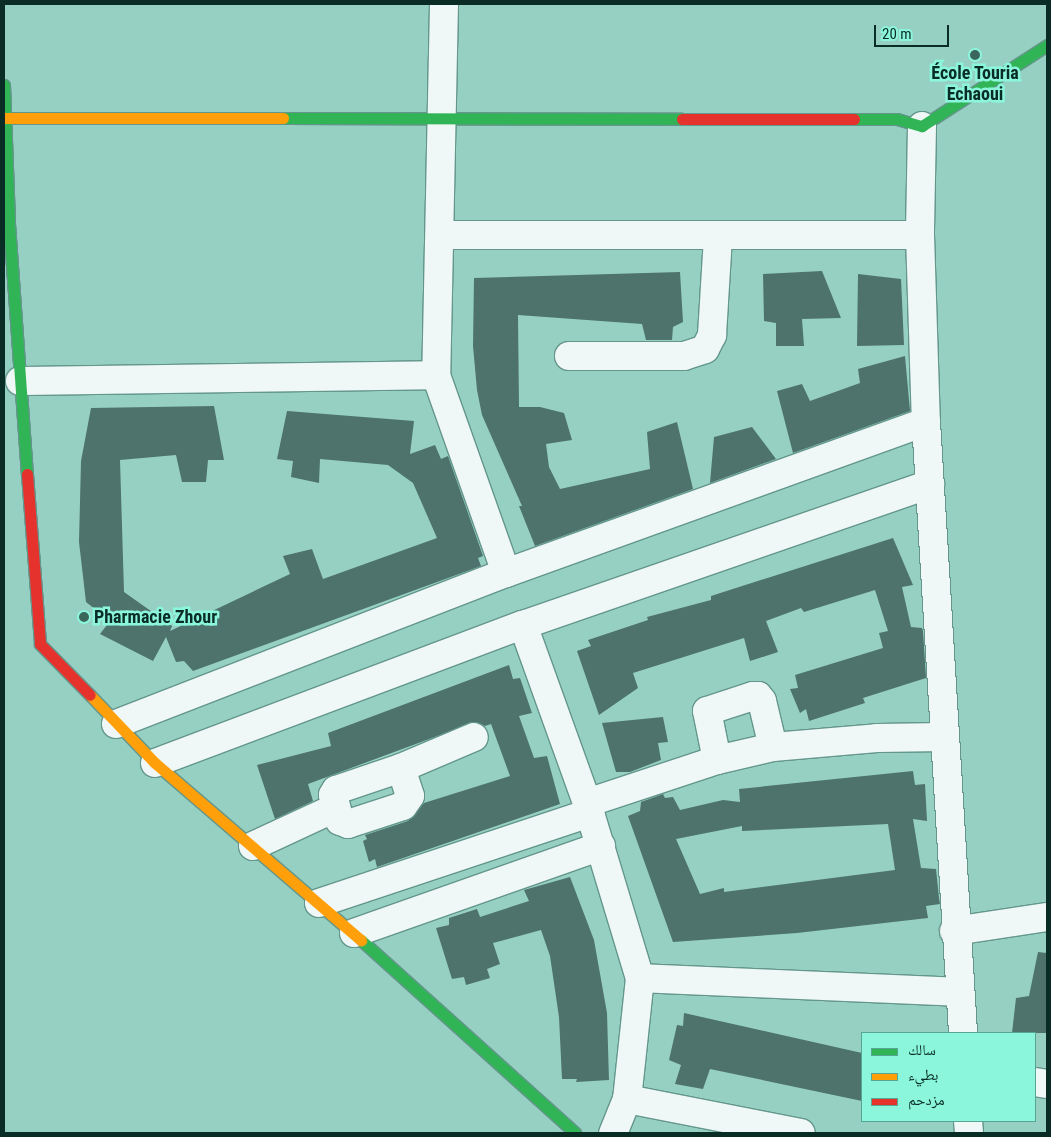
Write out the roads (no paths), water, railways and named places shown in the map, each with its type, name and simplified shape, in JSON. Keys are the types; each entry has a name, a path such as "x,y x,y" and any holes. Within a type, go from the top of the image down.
{"street":[{"path":"444,4 436,375 506,573"},
{"path":"5,118 442,120 897,119 922,126 1047,45"},
{"path":"4,85 6,224 40,644 155,763 354,933 575,1133"},
{"path":"922,126 920,235 926,422 954,931 963,1032"},
{"path":"440,235 718,237 920,235"},
{"path":"569,356 684,356 705,350 712,335 718,237"},
{"path":"20,381 436,375"},
{"path":"116,724 506,573 926,422"},
{"path":"155,763 523,625 930,484"},
{"path":"523,625 589,808 640,978 627,1099 613,1133"},
{"path":"717,760 707,711 753,696 762,701 773,747"},
{"path":"401,768 410,796 403,806 348,824 340,821 332,795 336,790 401,768 474,737"},
{"path":"319,903 589,808 717,760 773,747 876,738 944,737"},
{"path":"253,846 335,808"},
{"path":"354,933 601,846"},
{"path":"954,931 1047,917"},
{"path":"640,978 960,992"},
{"path":"627,1099 801,1133"}],"place":[{"name":"École Touria Echaoui","path":"975,55"},
{"name":"Pharmacie Zhour","path":"84,617"}]}
